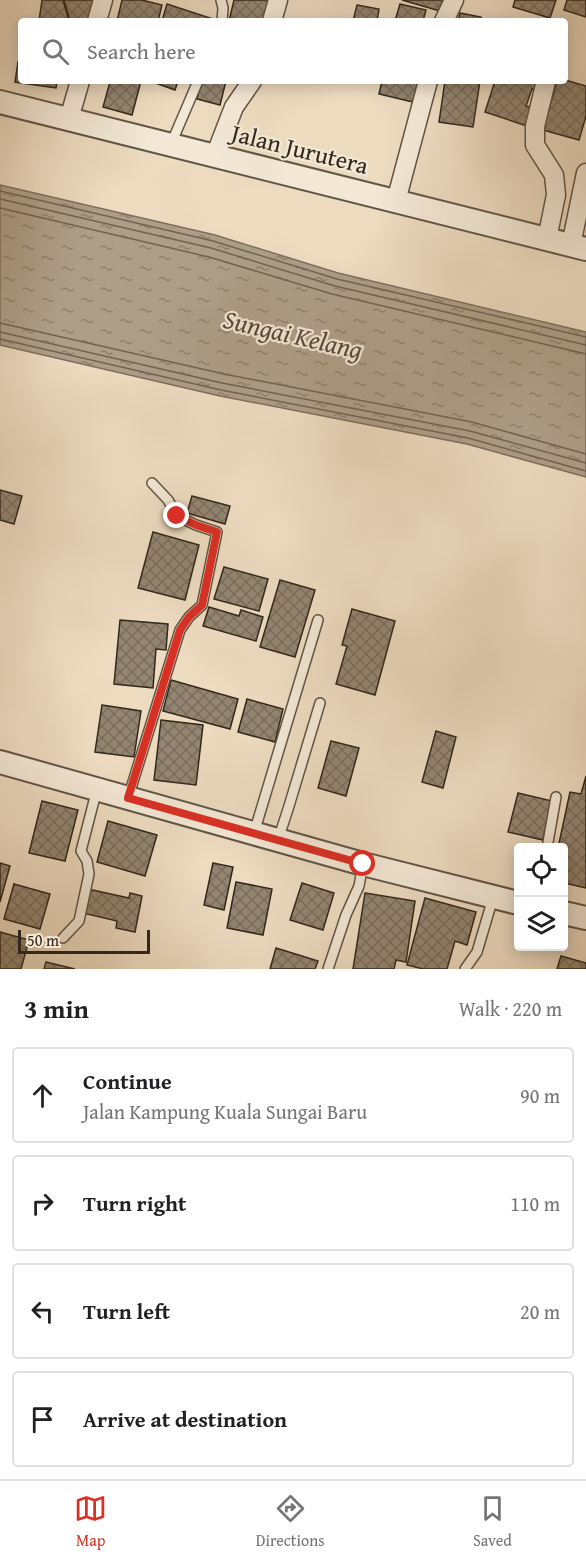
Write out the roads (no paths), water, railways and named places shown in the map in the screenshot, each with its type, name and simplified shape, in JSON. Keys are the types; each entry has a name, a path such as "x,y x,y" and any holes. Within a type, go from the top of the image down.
{"street":[{"path":"98,18 103,0"},
{"path":"273,18 278,0"},
{"path":"445,18 454,0"},
{"path":"69,119 79,84"},
{"path":"215,156 234,107 250,84"},
{"path":"396,201 427,84"},
{"path":"545,84 535,126 535,145 554,175 556,195 547,239"},
{"name":"Jalan Jurutera","path":"0,102 578,247"},
{"path":"578,247 586,173"},
{"path":"0,762 363,864 514,902"},
{"path":"568,914 586,918"}],"lane":[{"path":"221,0 222,18"},
{"path":"171,144 197,84"},
{"path":"128,798 180,630 189,617 202,605 217,532 177,516 168,500 152,483"},
{"path":"254,833 318,620"},
{"path":"278,840 320,702"},
{"path":"63,938 79,921 89,874 87,861 81,851 97,789"},
{"path":"548,843 556,797"},
{"path":"328,969 346,915 359,886 363,864"},
{"path":"465,969 477,952 493,898"}],"water":[{"name":"Sungai Kelang","path":"0,185 215,235 338,273 586,332 586,477 467,444 220,396 0,345"}]}
